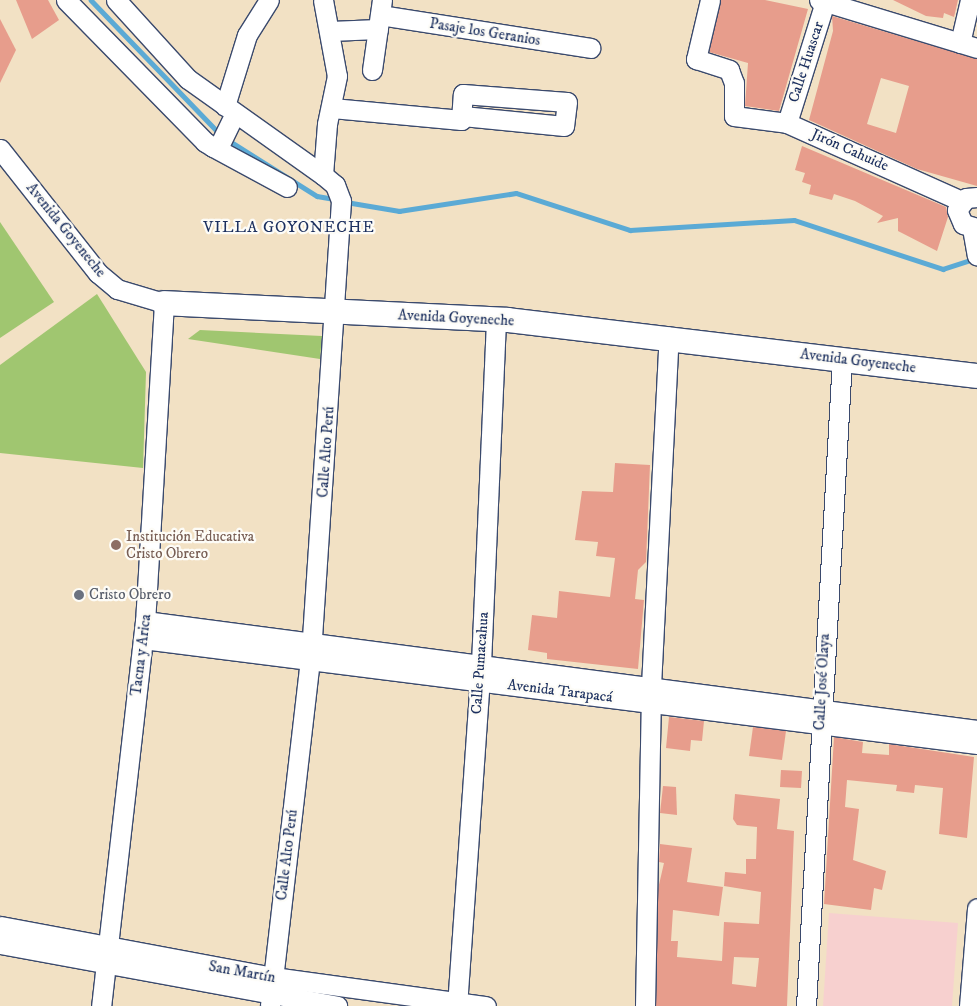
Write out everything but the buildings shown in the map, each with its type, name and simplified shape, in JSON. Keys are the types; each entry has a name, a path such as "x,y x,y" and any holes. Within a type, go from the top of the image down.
{"main road":[{"name":"Avenida Goyeneche","path":"164,303 496,320 670,336 977,376"}],"street":[{"path":"66,0 224,128 287,187"},
{"path":"116,0 224,128 329,180"},
{"name":"Calle Alto Perú","path":"272,993 311,651 342,218 329,180 332,108 337,76 323,0"},
{"name":"Jirón Cahuide","path":"710,0 696,59 729,70 734,83 734,116 787,123 969,199"},
{"path":"822,1 864,6 969,45 970,0"},
{"name":"Calle Huascar","path":"787,123 822,1"},
{"path":"224,128 247,35 264,2"},
{"path":"372,70 380,15"},
{"name":"Pasaje los Geranios","path":"330,31 380,15 590,48"},
{"path":"332,108 461,120 463,94 567,102 564,126 462,116"},
{"name":"Avenida Goyeneche","path":"0,149 98,273 117,289 164,303"},
{"path":"969,199 957,215 975,240"},
{"name":"Tacna y Arica","path":"102,1006 144,630 164,303"},
{"name":"Calle Pumacahua","path":"457,1004 480,672 496,320"},
{"path":"645,1006 651,694 670,336"},
{"name":"Calle José Olaya","path":"806,1006 820,715 842,359"},
{"name":"Avenida Tarapacá","path":"144,630 820,715 977,730"},
{"name":"Avenida Tarapacá","path":"820,715 977,744"},
{"path":"968,1006 977,908"},
{"name":"San Martín","path":"0,926 108,956 338,1006"},
{"name":"San Martín","path":"0,944 108,956"},
{"name":"San Martín","path":"272,993 486,1006"}],"shaded area":[{"path":"829,913 958,923 952,1006 823,1006"}],"green space":[{"path":"0,222 54,302 0,338"},
{"path":"97,294 146,372 143,468 0,453 0,365"},
{"path":"200,330 322,336 320,359 188,339"}],"waterway":[{"path":"91,0 220,134"},
{"path":"228,140 317,196 334,199"},
{"path":"346,202 399,211 516,193 630,230 794,220 943,269 973,259"}],"place":[{"name":"Institución Educativa Cristo Obrero","path":"116,545"},
{"name":"Cristo Obrero","path":"79,595"}],"district":[{"name":"VILLA GOYONECHE","path":"289,227"}]}
